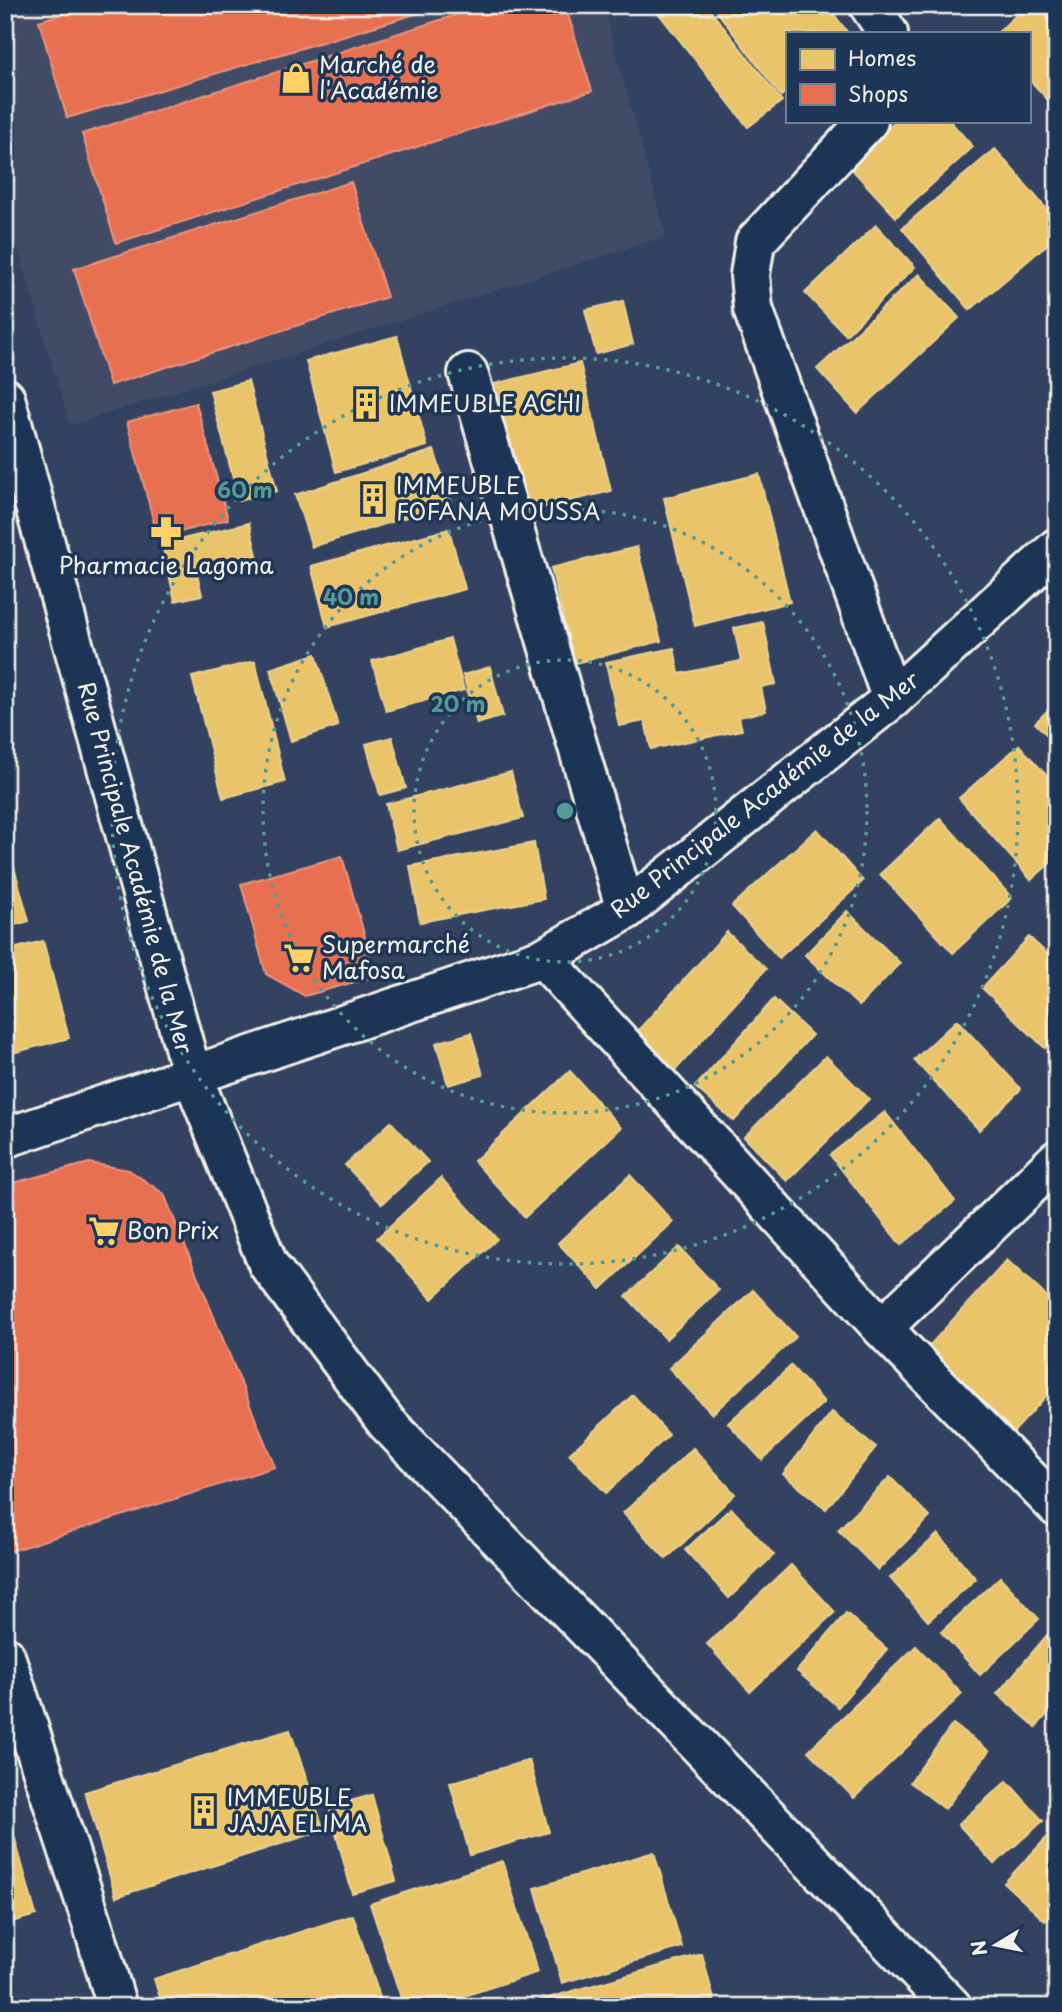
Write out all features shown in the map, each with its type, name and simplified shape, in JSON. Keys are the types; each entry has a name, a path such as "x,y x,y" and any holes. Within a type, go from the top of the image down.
{"street":[{"path":"869,5 887,32"},
{"path":"867,122 755,242 750,275 753,309 892,699"},
{"path":"468,373 626,910"},
{"name":"Rue Principale Académie de la Mer","path":"5,398 192,1075 543,958 626,910 892,699 1057,548"},
{"path":"543,958 882,1328 1057,1507"},
{"path":"5,1138 192,1075 268,1264 386,1422 952,2007"},
{"path":"882,1328 1057,1160"},
{"path":"5,1656 117,2007"}],"shaded area":[{"path":"5,5 603,5 666,236 70,425 5,205"}],"building: Homes":[{"path":"652,5 706,5 782,101 748,127"},
{"path":"712,5 827,5 847,32 786,32 786,92 781,96"},
{"path":"1027,5 1057,5 1057,110 1030,80 1030,32 998,32"},
{"path":"895,122 951,122 973,147 896,217 848,165"},
{"path":"995,149 1057,221 1057,236 970,310 902,228"},
{"path":"876,225 915,267 846,335 805,293"},
{"path":"919,274 959,318 857,413 817,369"},
{"path":"623,301 633,344 596,354 585,310"},
{"name":"IMMEUBLE ACHI","path":"397,336 427,446 336,472 306,361"},
{"path":"580,363 611,491 517,514 486,386"},
{"path":"248,381 277,491 239,501 210,391"},
{"name":"IMMEUBLE FOFANA MOUSSA","path":"434,450 451,503 312,547 295,495"},
{"path":"759,474 790,602 695,626 664,498"},
{"path":"249,523 258,559 197,574 202,595 175,601 162,544"},
{"path":"449,529 465,589 327,627 311,566"},
{"path":"637,547 661,641 575,663 551,568"},
{"path":"763,622 776,684 761,687 766,711 739,717 742,730 651,749 645,721 619,726 606,662 674,648 679,674 741,661 734,628"},
{"path":"450,639 464,690 386,711 372,661"},
{"path":"316,654 338,726 291,741 270,669"},
{"path":"255,661 285,782 223,798 192,677"},
{"path":"490,667 503,716 477,724 463,675"},
{"path":"1057,701 1057,745 1035,723"},
{"path":"392,737 406,788 380,795 366,744"},
{"path":"1019,745 1057,787 1057,857 1031,880 959,798"},
{"path":"511,772 523,818 397,850 386,804"},
{"path":"940,818 1012,898 953,953 880,874"},
{"path":"817,829 863,881 779,958 732,906"},
{"path":"5,835 29,921 5,928"},
{"path":"534,843 544,899 420,922 410,866"},
{"path":"847,911 900,963 859,1006 805,955"},
{"path":"727,932 766,969 672,1074 632,1037"},
{"path":"1029,937 1057,963 1057,1035 1045,1048 982,988"},
{"path":"43,941 69,1038 5,1055 5,951"},
{"path":"774,999 812,1035 734,1121 695,1087"},
{"path":"957,1020 1021,1089 979,1130 914,1060"},
{"path":"471,1033 483,1075 448,1085 436,1043"},
{"path":"826,1056 869,1099 787,1181 744,1137"},
{"path":"570,1071 621,1128 525,1217 474,1161"},
{"path":"885,1112 955,1201 901,1245 830,1155"},
{"path":"391,1122 428,1162 382,1204 345,1165"},
{"path":"630,1175 673,1222 601,1289 558,1243"},
{"path":"441,1178 497,1239 432,1299 377,1238"},
{"path":"679,1247 719,1290 666,1339 626,1296"},
{"path":"1007,1260 1057,1306 1057,1384 1010,1436 921,1355"},
{"path":"753,1290 796,1337 712,1414 669,1368"},
{"path":"791,1366 824,1402 762,1460 728,1423"},
{"path":"633,1395 669,1435 606,1493 569,1454"},
{"path":"832,1412 876,1447 826,1509 783,1474"},
{"path":"693,1448 735,1494 666,1559 623,1513"},
{"path":"890,1477 930,1517 878,1570 838,1530"},
{"path":"731,1508 774,1555 729,1598 685,1550"},
{"path":"938,1534 976,1579 928,1621 890,1578"},
{"path":"791,1565 835,1612 750,1692 707,1644"},
{"path":"1000,1577 1039,1619 980,1675 941,1632"},
{"path":"846,1613 887,1649 838,1707 797,1671"},
{"path":"1048,1634 1057,1642 1057,1703 1036,1727 997,1694"},
{"path":"916,1646 962,1694 854,1798 808,1751"},
{"path":"953,1724 989,1751 945,1809 910,1782"},
{"name":"IMMEUBLE JAJA ELIMA","path":"290,1730 324,1830 116,1897 85,1792"},
{"path":"529,1760 549,1832 470,1855 450,1783"},
{"path":"1007,1781 1043,1821 994,1864 958,1824"},
{"path":"372,1795 396,1881 352,1893 329,1807"},
{"path":"5,1803 36,1915 5,1924"},
{"path":"1053,1831 1057,1835 1057,1908 1045,1921 1004,1883"},
{"path":"654,1852 682,1947 562,1983 535,1888"},
{"path":"502,1861 538,1972 431,2007 404,2007 370,1904"},
{"path":"353,1915 383,2007 163,2007 154,1979"},
{"path":"702,1954 716,2007 517,2007"}],"building: Shops":[{"path":"91,5 446,5 67,118 39,21"},
{"path":"487,5 565,5 592,91 116,243 82,134"},
{"path":"351,182 387,297 110,385 74,269"},
{"path":"196,403 228,519 158,538 127,422"},
{"path":"342,856 376,976 305,996 266,974 241,884"},
{"path":"89,1163 129,1170 164,1194 275,1467 8,1552 5,1543 5,1185"}],"place":[{"name":"Marché de l'Académie","path":"296,78"},
{"name":"IMMEUBLE ACHI","path":"366,404"},
{"name":"IMMEUBLE FOFANA MOUSSA","path":"373,499"},
{"name":"Pharmacie Lagoma","path":"166,532"},
{"name":"Supermarché Mafosa","path":"299,958"},
{"name":"Bon Prix","path":"104,1231"},
{"name":"IMMEUBLE JAJA ELIMA","path":"204,1811"}]}
